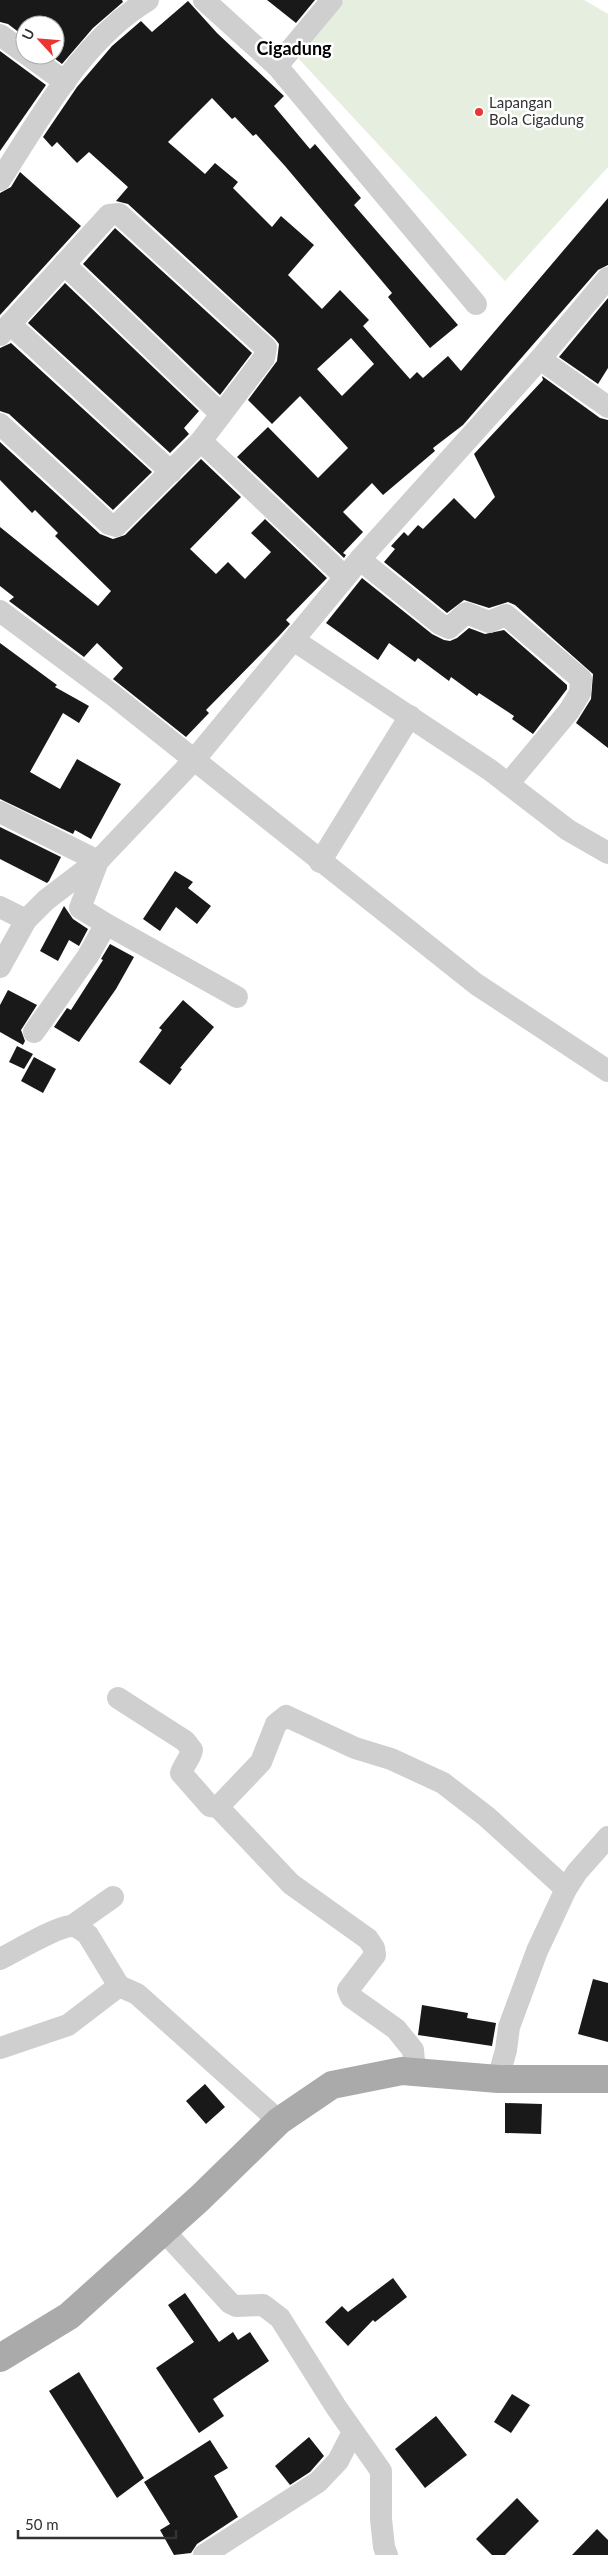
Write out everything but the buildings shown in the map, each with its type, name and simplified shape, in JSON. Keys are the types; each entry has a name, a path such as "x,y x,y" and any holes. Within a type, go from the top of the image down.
{"main road":[{"path":"0,2358 69,2316 200,2198 279,2121 332,2085 402,2071 498,2079 608,2079"}],"street":[{"path":"0,180 65,82 112,27 131,10 148,0"},
{"path":"204,0 277,66 476,304"},
{"path":"277,66 332,0"},
{"path":"0,35 15,46"},
{"path":"41,65 65,82"},
{"path":"0,424 112,526 116,526 171,472 201,442 264,358 266,348 264,344 119,214 109,215 5,329 171,472"},
{"path":"64,264 221,414"},
{"path":"0,967 26,920 46,900 98,861 194,760 361,558 540,359 608,278"},
{"path":"540,359 608,407"},
{"path":"201,442 345,577"},
{"path":"361,558 368,566 440,624 449,628 466,613 489,622 506,615 581,679 580,693 568,711 508,784"},
{"path":"0,611 114,696 320,862 476,984 608,1071"},
{"path":"294,641 410,716 508,784 568,830 608,852"},
{"path":"320,862 410,716"},
{"path":"0,812 98,861"},
{"path":"98,861 80,908 237,997"},
{"path":"0,907 26,920"},
{"path":"34,1032 88,956 106,924"},
{"path":"118,1698 185,1741 192,1750 190,1759 183,1766 181,1773 210,1806 218,1807 291,1884 368,1939 374,1948 375,1955 348,1990 351,1997 396,2029 413,2050 415,2072"},
{"path":"218,1807 261,1762 276,1724 286,1716 355,1748 391,1759 443,1783 487,1817 566,1889"},
{"path":"498,2079 509,2027 538,1951 566,1889 577,1872 608,1837"},
{"path":"0,1958 61,1928 72,1926 113,1897"},
{"path":"72,1926 88,1935 119,1986 137,1994 279,2121"},
{"path":"0,2048 68,2025 119,1986"},
{"path":"163,2230 230,2303 236,2306 263,2305 280,2318 375,2464 384,2547 387,2555"},
{"path":"204,2555 318,2482 338,2461 353,2432"}],"shaded area":[{"name":"Lapangan Bola Cigadung","path":"344,0 584,0 608,14 608,167 505,281 298,58"}],"place":[{"name":"Lapangan Bola Cigadung","path":"479,112"}],"district":[{"name":"Cigadung","path":"294,49"}]}
